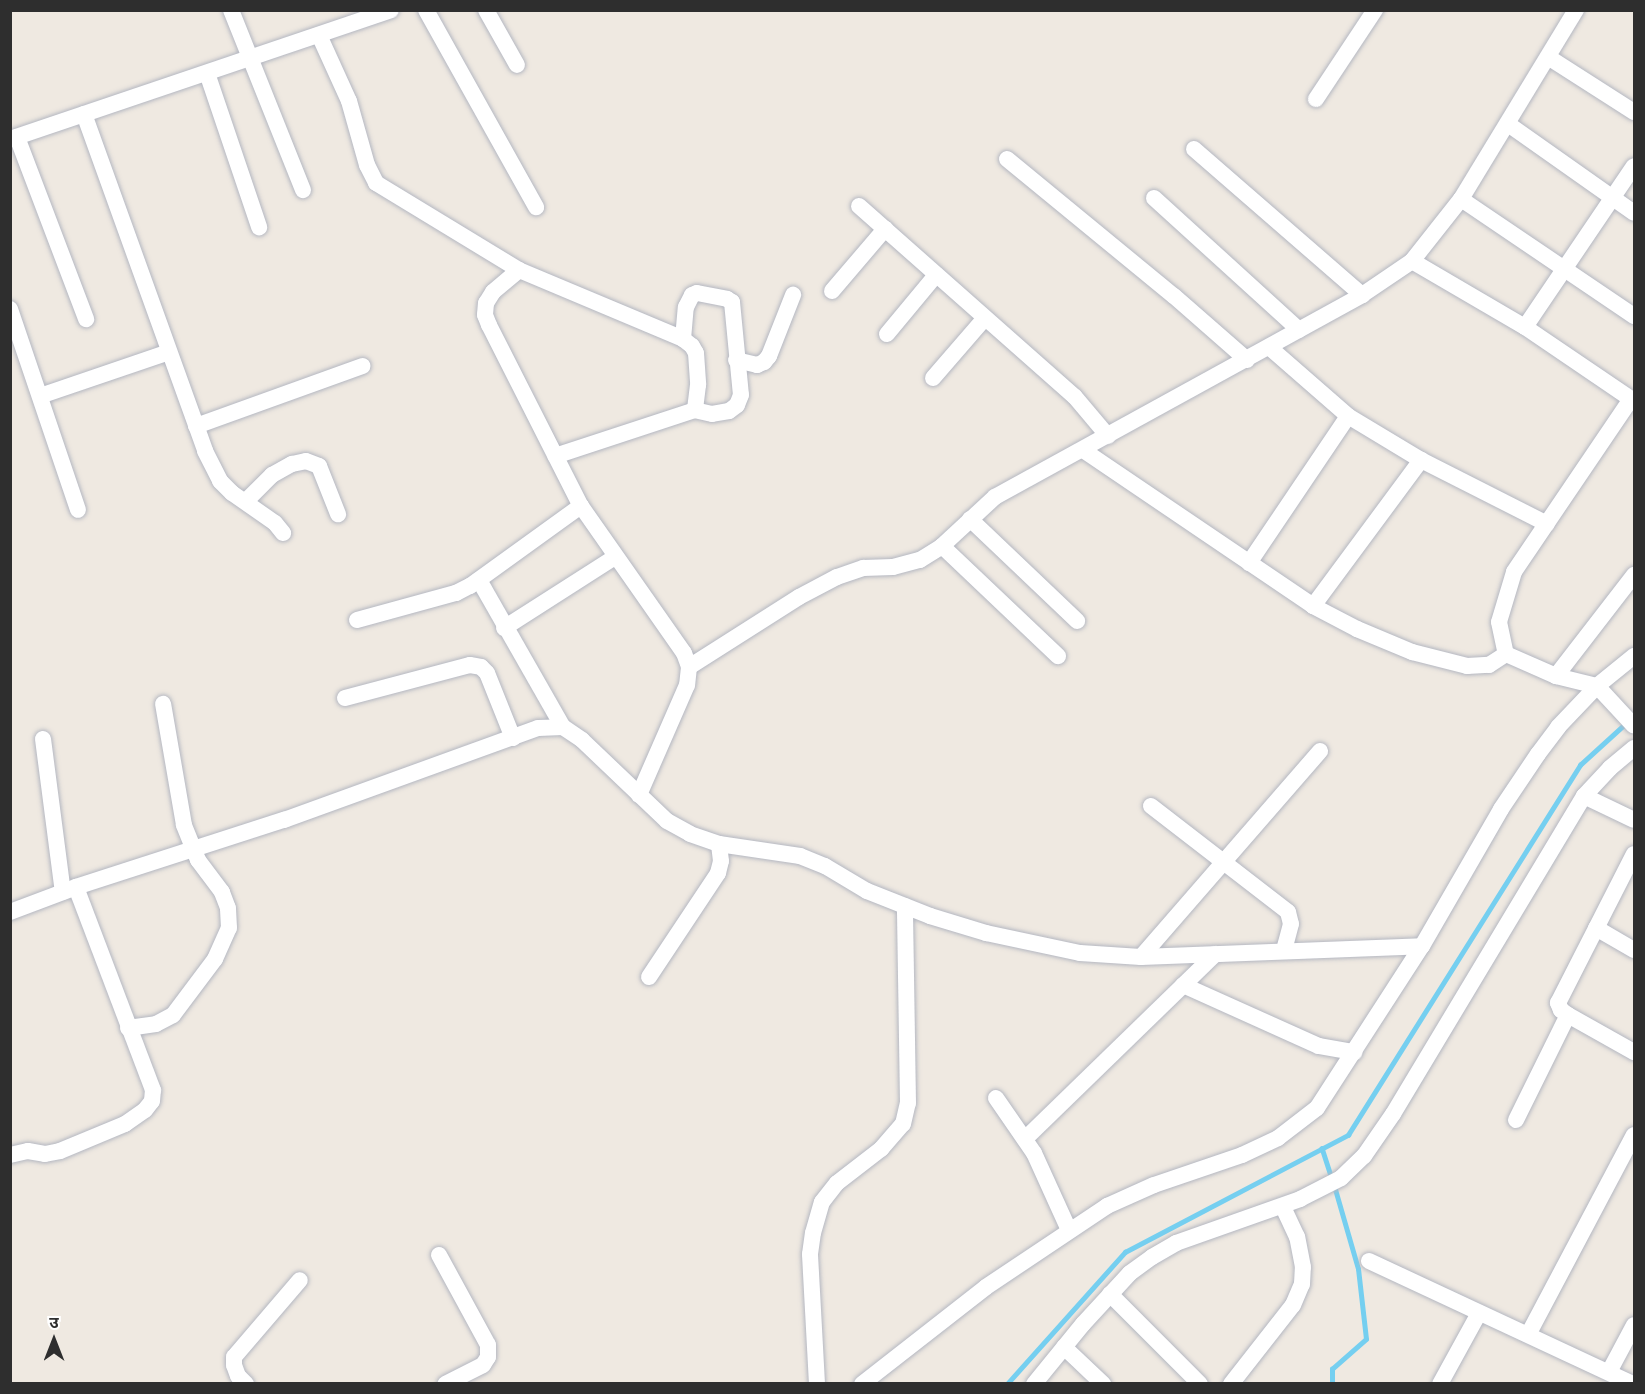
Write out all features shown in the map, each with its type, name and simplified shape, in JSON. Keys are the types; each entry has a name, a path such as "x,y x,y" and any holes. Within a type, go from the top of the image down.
{"street":[{"path":"231,10 303,190"},
{"path":"426,10 536,207"},
{"path":"486,10 517,65"},
{"path":"1316,99 1375,10"},
{"path":"689,666 799,597 837,578 863,568 893,567 920,560 942,546 995,497 1362,295 1412,261 1461,199 1576,10"},
{"path":"86,319 14,138 383,12"},
{"path":"319,35 348,101 367,165 376,183 519,270 684,339 696,353 698,386 695,410"},
{"path":"1548,57 1635,112"},
{"path":"207,73 259,226"},
{"path":"84,114 196,426 220,481 275,522 284,533"},
{"path":"1508,124 1635,213"},
{"path":"1194,149 1362,295"},
{"path":"1008,159 1174,296 1247,360"},
{"path":"1525,327 1635,166"},
{"path":"1154,198 1299,330"},
{"path":"1461,199 1635,316"},
{"path":"859,206 1075,397 1108,436"},
{"path":"832,291 885,229"},
{"path":"1412,261 1525,327 1633,397 1514,572 1499,622 1506,654"},
{"path":"519,270 493,292 486,303 485,315 579,502 615,557 684,653 689,666 687,685 639,795"},
{"path":"887,334 936,274"},
{"path":"555,456 695,410 712,414 729,411 737,405 741,395 732,302 697,293 692,296 686,307 684,339"},
{"path":"736,360 757,365 764,362 793,295"},
{"path":"10,309 78,510"},
{"path":"933,378 985,318"},
{"path":"1269,347 1348,416 1421,460 1547,524"},
{"path":"40,396 169,352"},
{"path":"196,426 363,366"},
{"path":"1249,563 1348,416"},
{"path":"1083,450 1313,606 1357,629 1434,658 1467,666 1489,665 1506,654"},
{"path":"1313,606 1421,460"},
{"path":"246,501 272,475 292,464 306,461 319,466 338,514"},
{"path":"357,621 456,593 479,580 579,502"},
{"path":"970,519 1077,621"},
{"path":"942,546 1058,656"},
{"path":"504,628 615,557"},
{"path":"1556,676 1635,575"},
{"path":"479,580 504,628 563,727 582,740 667,821 719,844 800,856 825,866 867,891 905,906 986,933 1080,953 1141,957 1422,946"},
{"path":"1506,654 1556,676 1600,689 1635,726"},
{"path":"862,1383 986,1287 1107,1206 1242,1155 1278,1138 1317,1108 1422,946 1501,809 1558,727 1635,656"},
{"path":"345,698 470,665 481,667 487,674 513,738"},
{"path":"128,1028 156,1024 173,1015 215,959 229,928 228,908 222,892 192,850 184,825 173,775 163,704"},
{"path":"10,912 538,728 563,727"},
{"path":"10,1155 28,1151 45,1154 60,1151 125,1124 145,1110 152,1101 153,1090 70,890 43,739"},
{"path":"1034,1383 1130,1273 1176,1244 1283,1207 1322,1188 1341,1178 1364,1156 1393,1114 1584,796 1610,768 1635,748"},
{"path":"1141,957 1320,751"},
{"path":"1584,796 1635,820"},
{"path":"1151,806 1288,912 1291,924 1284,950"},
{"path":"649,977 718,873 721,861 719,844"},
{"path":"1635,854 1558,1003 1561,1010 1568,1015 1635,1052"},
{"path":"817,1383 810,1254 822,1202 837,1183 881,1149 903,1124 908,1103 905,906"},
{"path":"1596,928 1635,950"},
{"path":"1025,1138 1215,954"},
{"path":"1183,985 1319,1047 1354,1052"},
{"path":"1516,1120 1568,1015"},
{"path":"996,1098 1025,1138 1069,1230"},
{"path":"1529,1333 1635,1135"},
{"path":"1231,1383 1293,1305 1302,1284 1303,1267 1297,1238 1283,1207"},
{"path":"439,1255 488,1345 488,1357 483,1365 445,1383"},
{"path":"1369,1261 1633,1383"},
{"path":"246,1383 238,1376 234,1357 300,1280"},
{"path":"1110,1294 1200,1383"},
{"path":"1440,1383 1479,1313"},
{"path":"1609,1372 1635,1325"},
{"path":"1064,1347 1103,1383"}],"waterway":[{"path":"1007,1384 1125,1252 1348,1135 1580,765 1626,723"},
{"path":"1322,1148 1332,1178"},
{"path":"1332,1384 1332,1369 1366,1339 1358,1269 1334,1186"}]}
